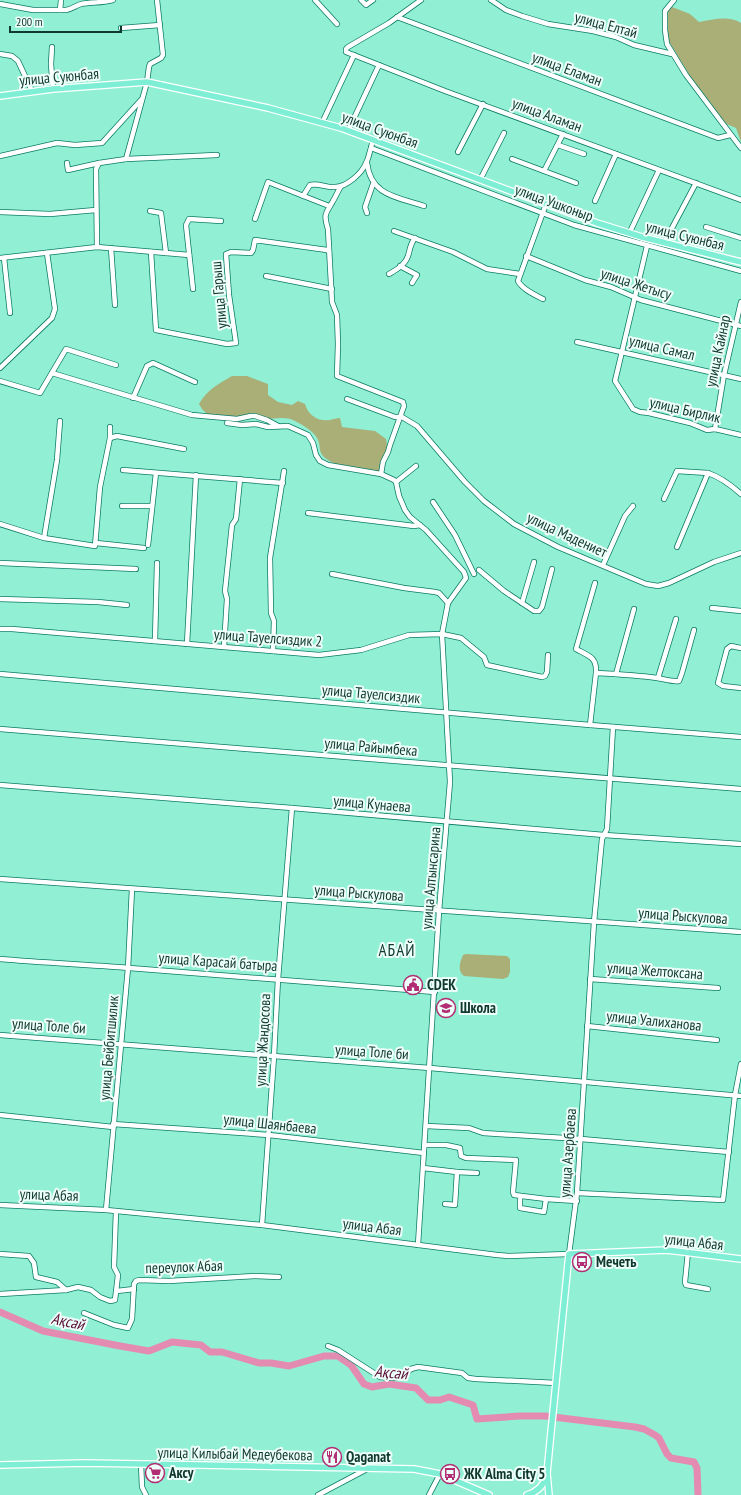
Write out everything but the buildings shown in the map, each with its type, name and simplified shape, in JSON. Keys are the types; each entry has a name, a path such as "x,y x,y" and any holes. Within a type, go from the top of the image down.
{"main road":[{"name":"улица Суюнбая","path":"0,96 32,91 147,82 268,108 373,139 480,180 630,234 741,262"},
{"name":"улица Абая","path":"569,1254 667,1250 741,1258"},
{"name":"улица Азербаева","path":"527,1495 540,1488 545,1482 547,1473 569,1254"},
{"name":"улица Килыбай Медеубекова","path":"0,1465 84,1463 414,1469 440,1474 489,1495"},
{"name":"улица Азербаева","path":"547,1473 549,1495"}],"street":[{"path":"7,6 8,0"},
{"path":"60,10 61,0"},
{"path":"0,4 33,10 60,10 71,9 80,4 102,3 113,0"},
{"path":"126,159 147,82 150,64 161,58 163,55 157,0"},
{"path":"315,0 337,24"},
{"path":"361,0 366,5 374,0"},
{"path":"397,17 421,0"},
{"name":"улица Елтай","path":"491,0 506,10 548,24 594,31 616,37 634,45 672,54"},
{"path":"671,1 665,11 664,21 667,44 686,75 741,148"},
{"name":"улица Аламан","path":"397,17 348,47 346,51 379,65 741,200"},
{"name":"улица Еламан","path":"397,17 528,68 718,138 730,135"},
{"path":"121,28 160,25"},
{"path":"52,47 51,64 53,89"},
{"path":"0,54 12,56 18,61 32,91"},
{"path":"322,123 354,55"},
{"path":"348,131 379,65"},
{"path":"0,156 57,143 75,145 102,143 142,99"},
{"path":"458,152 483,104"},
{"path":"480,180 504,132"},
{"path":"544,171 563,134"},
{"path":"373,139 367,163 368,170 374,184 386,194 424,206"},
{"path":"558,145 584,154"},
{"name":"улица Ушконыр","path":"371,148 574,225 741,271"},
{"path":"595,201 616,154"},
{"path":"67,163 68,170 126,159 216,155"},
{"path":"512,159 576,183"},
{"path":"97,247 96,169 99,163"},
{"path":"303,196 310,185 314,184 335,188 341,186 353,178 367,163"},
{"path":"630,234 659,170"},
{"path":"255,219 268,182 329,206"},
{"path":"664,243 696,183"},
{"path":"367,213 365,208 374,184"},
{"path":"341,186 326,210 325,221 328,229 332,302 337,315 337,376 402,402 404,406 383,462 381,474"},
{"path":"543,299 519,284 518,281 546,204"},
{"path":"0,212 50,214 96,210"},
{"path":"150,211 161,213 166,253"},
{"path":"194,289 189,255 187,221 189,219 220,221"},
{"path":"706,227 741,238"},
{"path":"394,231 453,252 487,269 520,274"},
{"path":"389,274 400,266 407,257 415,238"},
{"name":"улица Гарыш","path":"151,252 156,330 227,344 236,343 229,295 226,254 231,252 251,253 255,240 327,250 329,252"},
{"path":"621,351 647,246"},
{"path":"10,313 2,258 97,247 189,255"},
{"path":"111,248 115,305"},
{"path":"0,368 52,318 55,309 47,253"},
{"name":"улица Жетысу","path":"526,256 585,280 611,287 641,300 738,325"},
{"path":"400,266 417,276 412,283"},
{"path":"266,276 332,289"},
{"name":"улица Кайнар","path":"715,429 724,375 738,325 741,302"},
{"name":"улица Самал","path":"577,342 741,379"},
{"path":"0,381 40,393 66,349 116,365"},
{"name":"улица Бирлик","path":"621,351 615,381 633,409 640,412 690,423 706,430 715,429 741,435"},
{"path":"133,398 147,366 153,363 195,382"},
{"path":"52,373 192,415 237,419 255,416 278,426"},
{"name":"улица Мадениет","path":"347,399 395,417 411,421 465,482 492,507 514,524 558,547 646,584 658,586 668,583 714,562 741,553"},
{"path":"44,538 57,460 60,421"},
{"path":"227,423 242,425 256,424 268,427 288,426 308,435 320,461 328,465 381,474 396,482 399,496 410,517 426,530 464,572 466,578 448,603 439,593 332,574"},
{"path":"0,524 44,538 93,547 96,543 100,487 110,438 110,427"},
{"path":"110,438 117,436 184,449"},
{"path":"396,482 416,466"},
{"path":"123,470 283,482"},
{"path":"273,651 274,621 271,613 270,558 284,471"},
{"path":"664,499 677,471 713,475 741,494"},
{"path":"96,543 146,546 156,472"},
{"path":"677,547 708,474"},
{"path":"186,644 196,475"},
{"path":"224,647 227,599 225,591 232,525 236,519 240,479"},
{"path":"740,487 741,494"},
{"path":"433,502 455,535 474,574"},
{"path":"122,506 152,506"},
{"path":"602,565 626,516 633,506"},
{"path":"308,513 414,526 420,525"},
{"path":"0,562 136,569"},
{"path":"522,603 534,562"},
{"path":"155,641 157,563"},
{"path":"479,570 504,591 534,611 539,611 542,608 552,569"},
{"path":"590,725 597,664 594,659 576,649 595,583"},
{"path":"0,599 98,602 126,605"},
{"name":"улица Алтынсарина","path":"418,1245 439,911 450,782 445,712 442,634 448,603"},
{"path":"712,608 741,611"},
{"path":"616,674 634,610"},
{"path":"658,678 676,618"},
{"name":"улица Тауелсиздик 2","path":"0,629 319,655 361,650 409,635 442,634 461,638 484,657 487,665 545,676 547,672 548,655"},
{"path":"596,673 658,678 675,682 679,681 694,630"},
{"path":"741,648 731,646 727,649 718,683 723,686 741,688"},
{"name":"улица Тауелсиздик","path":"0,674 741,737"},
{"name":"улица Азербаева","path":"569,1254 577,1201 594,922 602,839 607,829 613,727"},
{"name":"улица Райымбека","path":"0,729 741,789"},
{"name":"улица Кунаева","path":"0,785 604,835 741,844"},
{"name":"улица Жандосова","path":"262,1225 278,979 292,808"},
{"name":"улица Рыскулова","path":"0,879 741,932"},
{"name":"улица Бейбитшилик","path":"106,1210 128,968 132,889"},
{"name":"улица Карасай батыра","path":"0,959 434,992"},
{"name":"улица Желтоксана","path":"590,979 718,988"},
{"name":"улица Уалиханова","path":"588,1026 717,1040"},
{"name":"улица Толе би","path":"0,1035 430,1068 741,1096"},
{"path":"577,1193 723,1200 735,1095 741,1064"},
{"name":"улица Шаянбаева","path":"0,1115 113,1126 268,1135 424,1153"},
{"path":"426,1126 469,1128 483,1133 581,1139 728,1152"},
{"path":"425,1145 446,1145 460,1148 461,1156 466,1158 516,1160 514,1195 577,1201"},
{"path":"423,1168 477,1173"},
{"path":"445,1204 455,1205 457,1172"},
{"path":"520,1196 520,1208 544,1212 546,1198"},
{"name":"улица Абая","path":"0,1205 106,1210 262,1225 509,1256 569,1254"},
{"path":"0,1294 66,1290 78,1286 91,1290 100,1297 110,1301 115,1300 118,1275 114,1267 116,1211"},
{"path":"688,1252 686,1285 708,1289"},
{"path":"0,1254 29,1256 34,1263 36,1277 57,1282 66,1290"},
{"name":"переулок Абая","path":"84,1313 114,1325 128,1328 132,1319 134,1289 136,1282 139,1280 170,1281 255,1276 279,1277"},
{"path":"117,1291 134,1289"},
{"path":"328,1346 338,1350 380,1377 393,1378 403,1376 411,1369 418,1367 462,1373 468,1378 476,1379 556,1383"},
{"path":"141,1464 142,1487 146,1495"},
{"path":"318,1495 367,1469"},
{"path":"429,1495 440,1474"}],"green space":[{"path":"672,7 690,14 699,22 715,19 731,19 741,23 741,142 736,128 724,123 691,78 670,43 666,32 666,20 669,8"},
{"path":"232,376 247,376 268,384 268,395 278,402 292,405 298,401 305,404 308,411 318,419 330,420 340,418 342,427 375,431 386,439 387,443 386,456 380,472 343,466 329,461 321,453 318,440 314,434 291,419 258,419 207,414 199,404 202,399 213,388"},
{"path":"463,955 507,956 510,959 510,972 508,977 503,979 464,976 460,972 460,966"}],"waterway":[{"name":"Ақсай","path":"0,1312 43,1331 149,1351 172,1342 201,1345 210,1352 222,1352 259,1363 289,1366 324,1356 338,1356 351,1365 364,1384 372,1387 389,1384 416,1388 428,1400 440,1400 449,1397 473,1405 477,1419 545,1416 644,1429 659,1438 667,1454 671,1458 694,1462 697,1468 698,1495"}],"place":[{"name":"CDEK","path":"413,985"},
{"name":"Школа","path":"446,1008"},
{"name":"Мечеть","path":"582,1262"},
{"name":"Qaganat","path":"332,1457"},
{"name":"Аксу","path":"155,1473"},
{"name":"ЖК Alma City 5","path":"450,1474"}],"district":[{"name":"АБАЙ","path":"397,950"}]}
